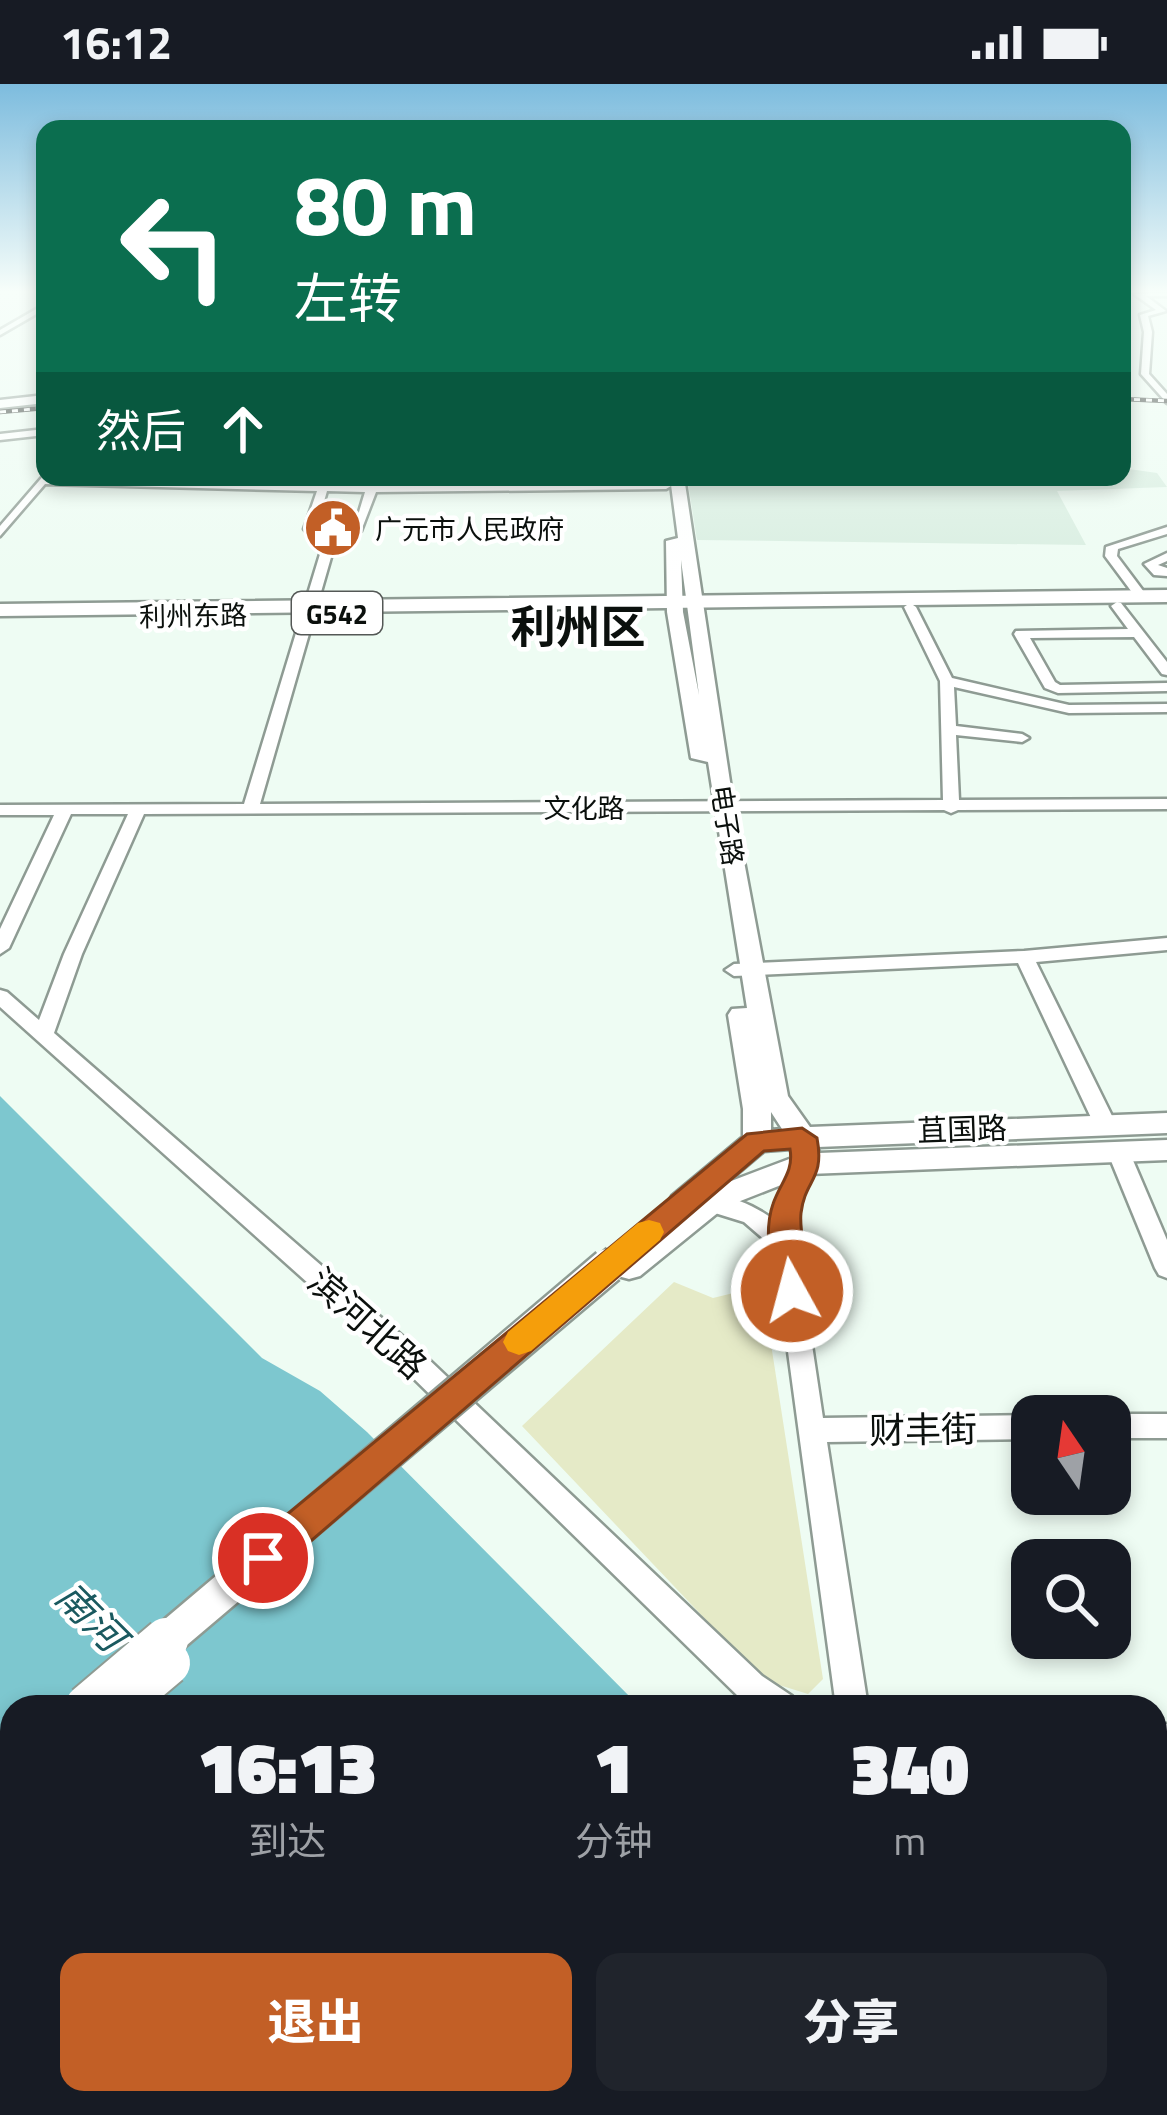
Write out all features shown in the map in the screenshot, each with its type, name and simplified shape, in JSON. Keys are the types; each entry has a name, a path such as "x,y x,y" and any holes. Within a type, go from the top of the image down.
{"highway":[{"name":"G542","path":"686,606 1167,596"},
{"name":"G542","path":"686,606 1167,605"},
{"name":"利州东路","path":"0,614 686,606"}],"main road":[{"path":"0,404 36,400"},
{"name":"电子路","path":"669,486 674,550 742,970 757,1141"},
{"name":"电子路","path":"742,970 775,1098 805,1151"},
{"name":"苴国路","path":"805,1151 1105,1124 1167,1123"},
{"path":"130,1695 757,1141"},
{"name":"苴国路","path":"757,1141 805,1151 1167,1150"},
{"path":"101,1695 623,1263 710,1203 805,1151"}],"street":[{"path":"0,436 36,433"},
{"path":"0,532 38,486"},
{"path":"261,486 470,486"},
{"path":"323,488 310,529 317,537 331,538 352,536 361,528 371,489"},
{"path":"1141,596 1111,556 1112,547 1167,530"},
{"path":"251,806 331,538"},
{"path":"1167,556 1150,564 1158,572 1167,572"},
{"path":"1117,606 1167,671"},
{"path":"910,607 947,681 951,808"},
{"path":"1138,633 1021,634 1050,686 1058,689 1167,687"},
{"path":"947,681 1069,709 1167,708"},
{"path":"949,730 1022,738"},
{"name":"文化路","path":"0,809 1167,804"},
{"path":"0,948 65,808"},
{"path":"43,1034 73,954 139,808"},
{"path":"742,970 1024,957 1167,944"},
{"path":"1024,957 1105,1124"},
{"name":"滨河北路","path":"0,996 414,1362 763,1695"},
{"path":"805,1151 786,1207 785,1244 850,1695"},
{"path":"1118,1151 1167,1268"},
{"path":"710,1203 736,1207 766,1222 785,1244"},
{"path":"1131,1426 1167,1426"},
{"name":"财丰街","path":"813,1430 1011,1427"}],"shaded area":[{"path":"1131,469 1157,473 1167,487 1057,491 1086,545 697,540 688,486 1131,486"}],"green space":[{"path":"674,1282 713,1298 762,1286 823,1679 808,1694 763,1680 522,1426"}],"water":[{"name":"南河","path":"0,1096 262,1358 320,1391 367,1432 628,1695 0,1695"}],"railway":[{"path":"1131,399 1167,401"},
{"path":"0,412 36,409"}],"slow traffic":[{"path":"519,1342 649,1232"}],"place":[{"name":"广元市人民政府","path":"333,528"}],"district":[{"name":"利州区","path":"578,626"}],"route":[{"path":"263,1558 757,1141 802,1138 807,1164 786,1207 785,1244 792,1291"}]}
